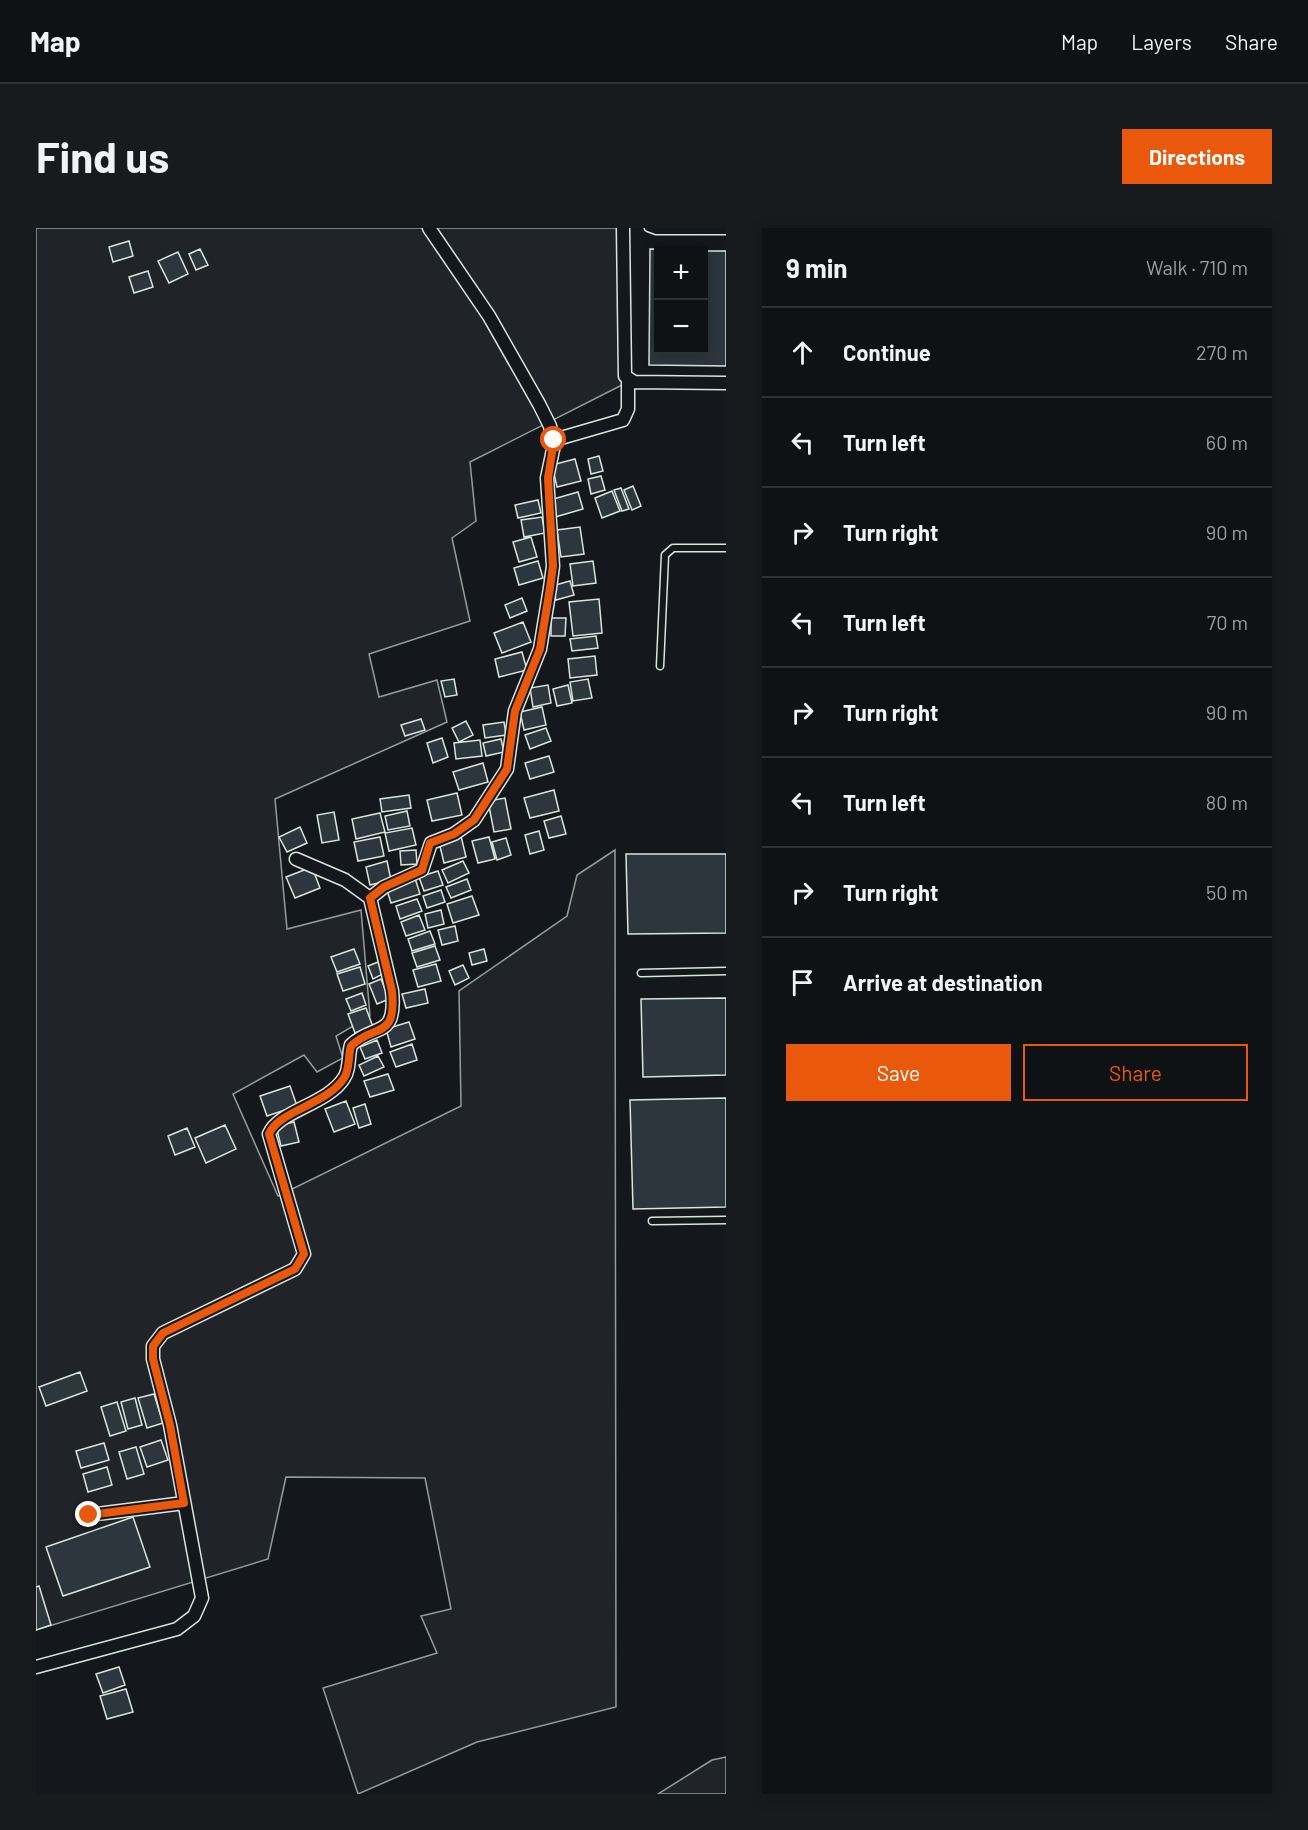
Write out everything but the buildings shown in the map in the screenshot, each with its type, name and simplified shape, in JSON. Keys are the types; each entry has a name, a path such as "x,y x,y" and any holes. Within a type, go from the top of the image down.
{"street":[{"path":"370,898 384,887 422,870 430,843 454,834 474,820 507,769 515,711 540,649 553,566 548,478 554,440 540,404 489,316 429,228"},
{"path":"554,440 623,420 628,409 628,381 623,371 623,228"},
{"path":"628,381 726,383"},
{"path":"36,1668 177,1629 194,1616 202,1598 170,1425 153,1359 153,1346 163,1333 295,1269 303,1260 304,1254 269,1134 277,1123 321,1100 345,1077 351,1046 379,1032 391,1019 394,1006 392,991 370,898 345,880 296,859"},
{"path":"89,1515 184,1503"}],"lane":[{"path":"648,228 656,231 726,231"},
{"path":"660,666 665,555 673,548 726,548"},
{"path":"641,973 726,970"},
{"path":"652,1221 726,1220"}],"shaded area":[{"path":"36,228 625,228 622,385 470,462 476,521 452,538 470,621 369,654 379,697 437,680 447,722 275,799 287,929 361,910 370,1016 336,1036 343,1058 317,1072 304,1055 233,1094 278,1196 461,1106 459,991 567,916 577,875 615,850 616,1707 477,1742 358,1794 323,1688 437,1653 421,1616 451,1609 425,1478 286,1477 268,1559 36,1630"},
{"path":"726,1757 726,1794 658,1794 712,1760"}],"route":[{"path":"89,1515 184,1503 170,1425 153,1359 153,1346 163,1333 295,1269 303,1260 304,1254 269,1134 271,1127 321,1100 345,1077 351,1046 356,1041 379,1032 391,1019 394,1006 392,991 370,898 384,887 422,870 430,843 436,838 454,834 467,827 504,777 515,711 533,672 540,649 550,588 553,566 548,478 554,440"}]}
